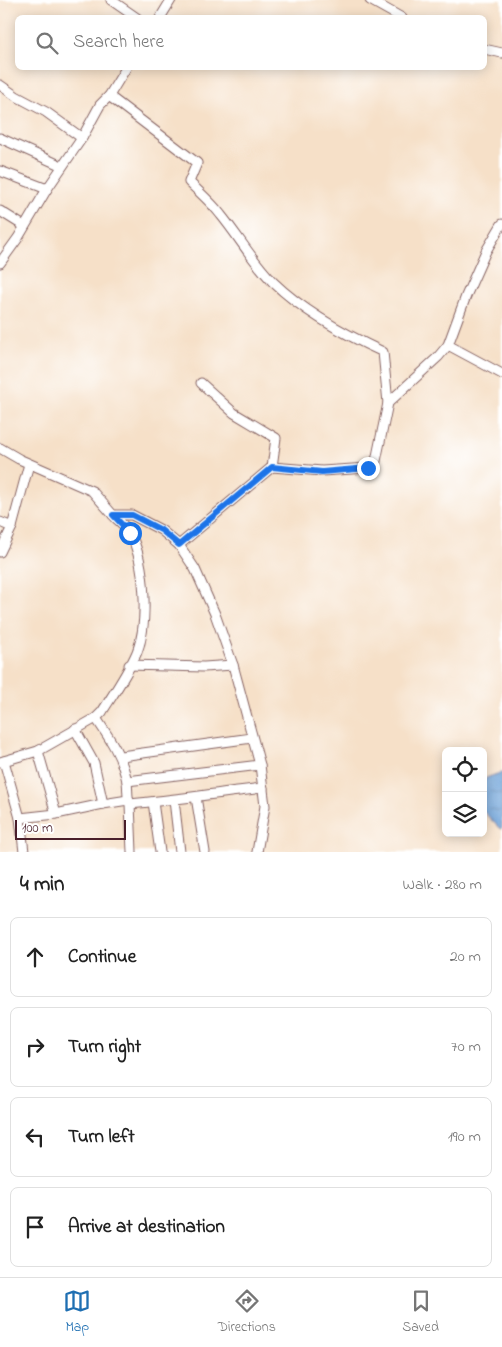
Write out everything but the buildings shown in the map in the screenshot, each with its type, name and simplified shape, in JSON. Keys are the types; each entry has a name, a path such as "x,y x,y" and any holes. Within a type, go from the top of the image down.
{"street":[{"path":"111,0 133,15"},
{"path":"162,15 171,0"},
{"path":"370,0 397,15"},
{"path":"487,50 502,53"},
{"path":"0,263 82,138 100,105 109,96 125,70"},
{"path":"0,84 16,96 46,112 82,138"},
{"path":"109,96 197,163 189,182 221,215 246,250 273,282 312,313 352,338 383,352 388,404 376,461 368,468 322,472 272,467"},
{"path":"0,138 62,166"},
{"path":"0,171 47,189"},
{"path":"0,211 24,226"},
{"path":"388,404 438,357 448,345 466,296 486,251 502,224"},
{"path":"448,345 502,374"},
{"path":"179,545 272,467 276,438 234,412 201,383"},
{"path":"0,448 29,464 92,491 130,533 138,555 143,589 142,636 137,652 102,712 96,718 38,752 2,761 20,818 24,852"},
{"path":"0,552 12,527 29,464"},
{"path":"113,515 132,515 161,530 179,545 195,569 216,614 233,665 260,764 265,806 257,852"},
{"path":"0,522 12,527"},
{"path":"130,665 204,667 233,665"},
{"path":"96,718 120,756 127,781 132,852"},
{"path":"75,729 94,763 103,804"},
{"path":"120,756 252,738"},
{"path":"38,752 56,814"},
{"path":"127,781 260,764"},
{"path":"20,818 56,814 103,804 174,800 263,788"},
{"path":"196,797 205,852"},
{"path":"174,800 180,852"},
{"path":"152,802 160,852"}],"water":[{"path":"502,772 502,828 500,829 487,815 487,778"}],"route":[{"path":"130,533 113,515 132,515 161,530 179,545 272,467 322,472 368,468"}]}
